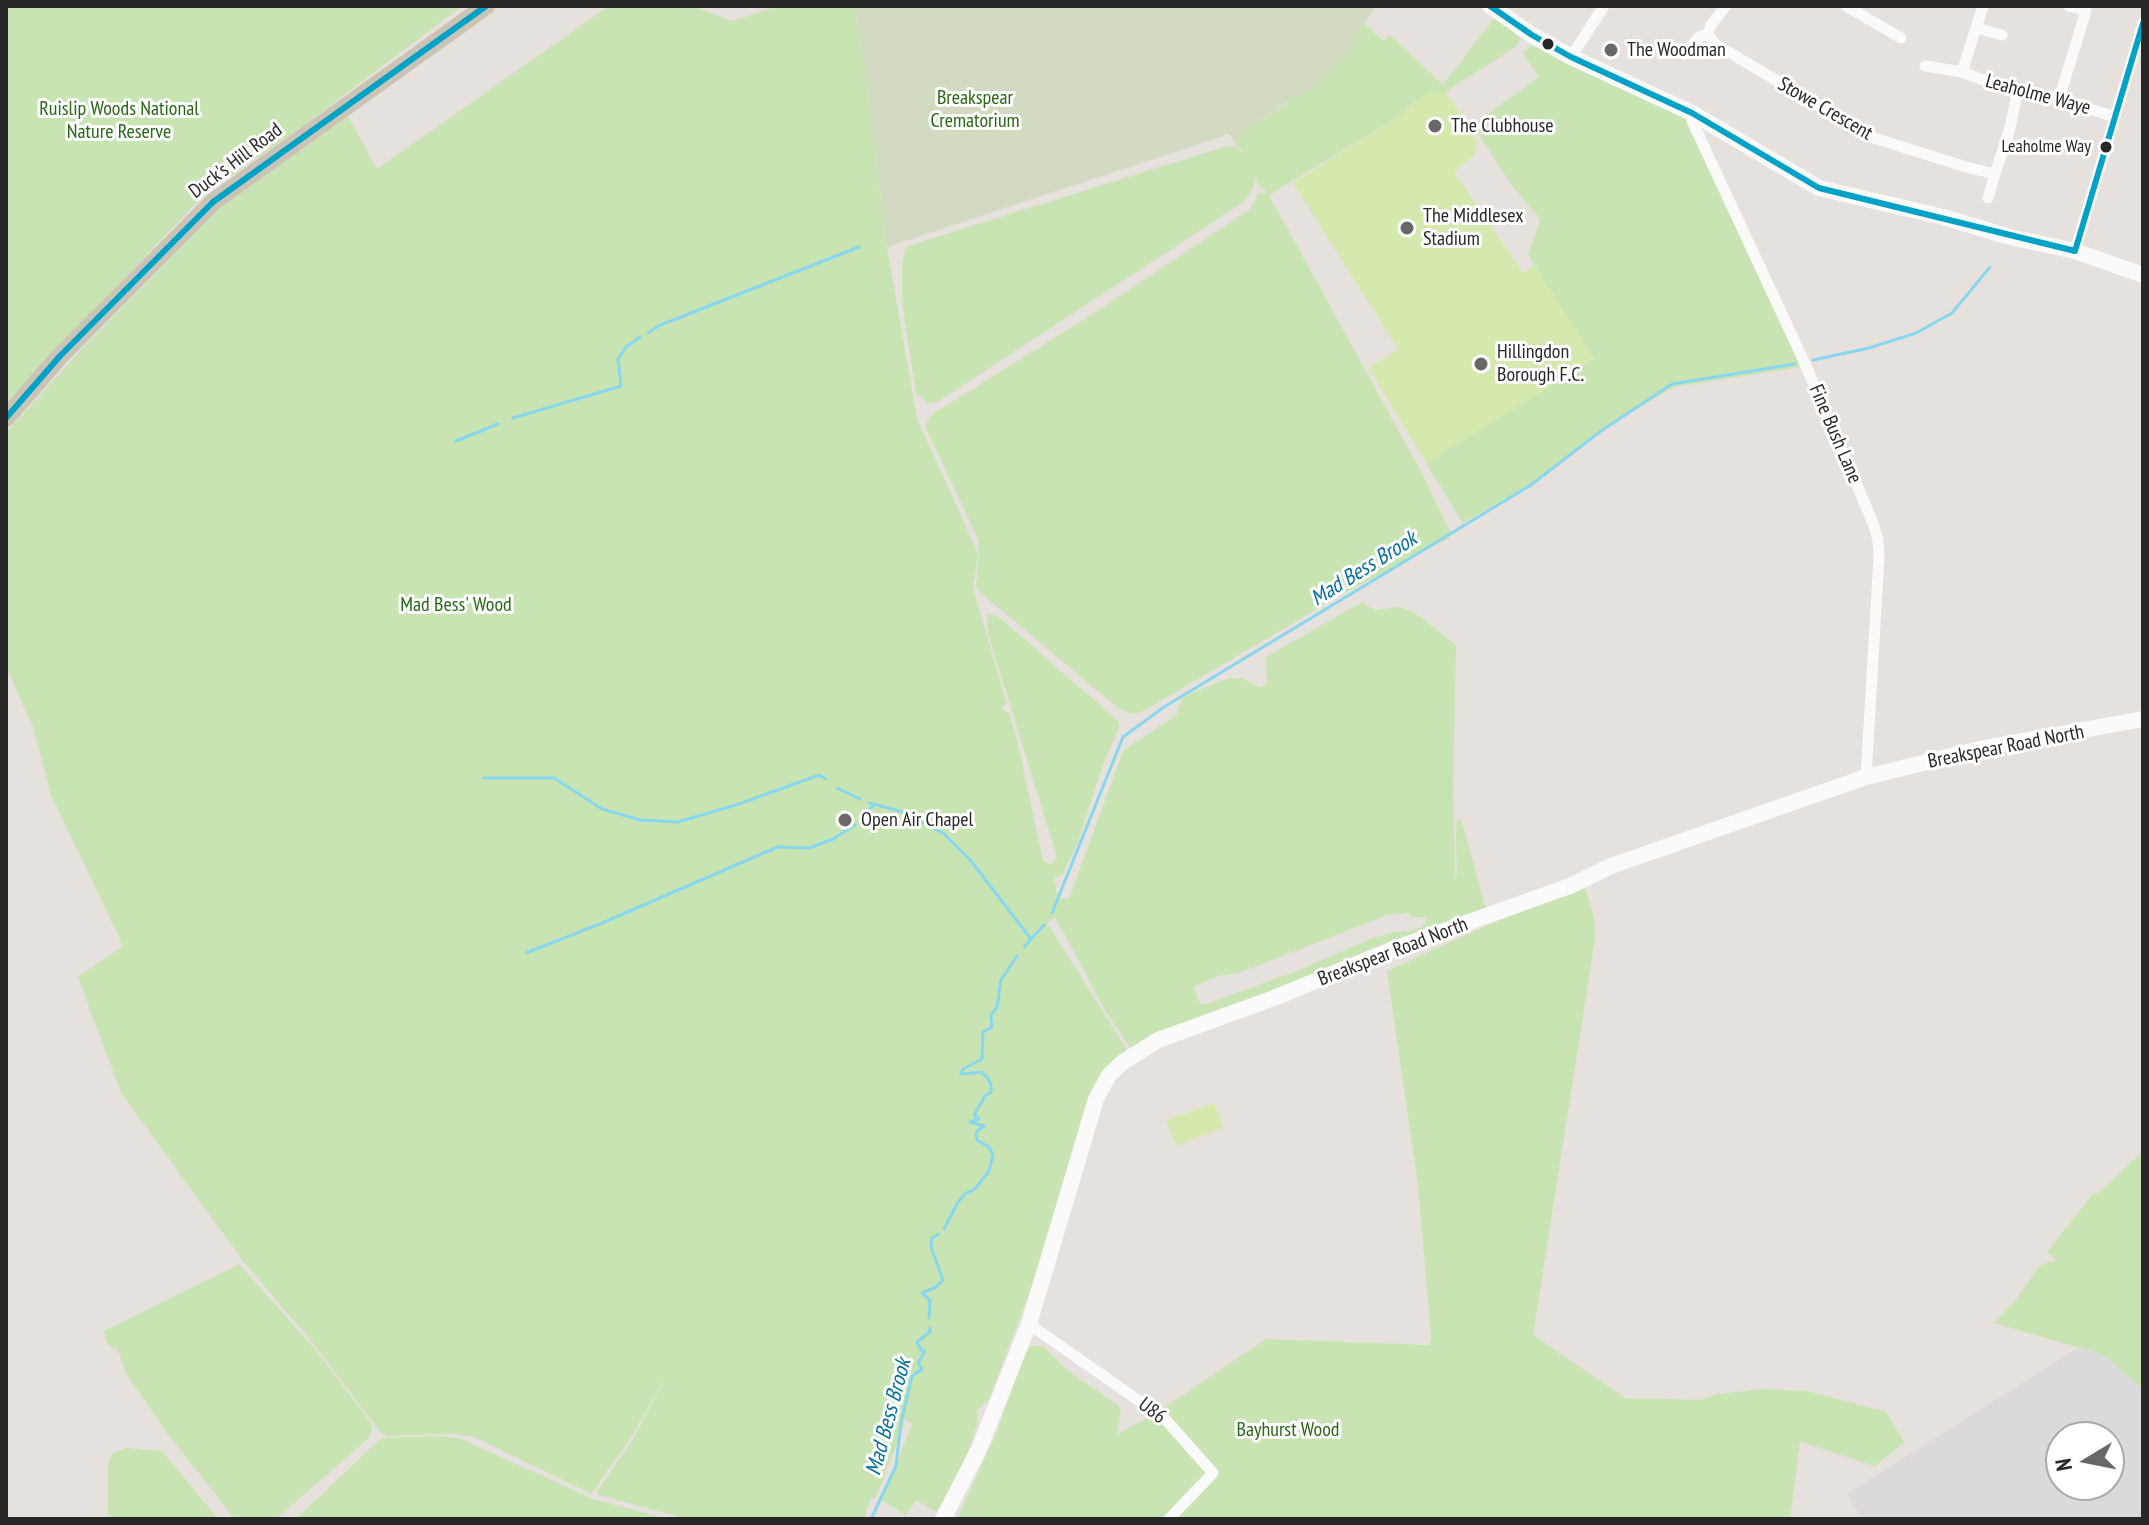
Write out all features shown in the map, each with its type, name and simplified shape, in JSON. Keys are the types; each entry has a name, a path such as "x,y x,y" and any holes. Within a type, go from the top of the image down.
{"main road":[{"name":"Duck's Hill Road","path":"6,418 60,356 213,202 486,6"}],"street":[{"path":"1490,6 1521,29 1571,57 1692,113 1819,188 2075,251 2143,275"},
{"path":"1571,57 1604,6"},
{"path":"1685,54 1699,37 1708,34 1726,6"},
{"path":"1846,6 1901,38"},
{"name":"Leaholme Waye","path":"1962,72 1983,6"},
{"path":"2059,99 2086,11 2069,6"},
{"path":"2075,251 2143,23"},
{"path":"1976,28 2002,35"},
{"name":"Stowe Crescent","path":"1708,34 1715,44 1874,138 1995,174"},
{"name":"Leaholme Waye","path":"1925,66 1962,72 1994,84 2059,99 2115,117"},
{"path":"1988,198 2010,128 2018,90"},
{"name":"Fine Bush Lane","path":"1692,113 1692,121 1808,371 1878,540 1866,777"},
{"name":"Breakspear Road North","path":"943,1519 979,1449 1029,1324 1090,1114 1105,1080 1123,1062 1158,1040 1274,998 1396,948 1570,886 1611,866 1866,777 1984,748 2143,719"},
{"name":"U86","path":"1029,1324 1165,1419 1213,1473 1169,1519"}],"shaded area":[{"path":"2078,1348 2104,1355 2143,1390 2143,1519 1862,1519 1847,1494"}],"green space":[{"name":"Ruislip Woods National Nature Reserve","path":"6,6 462,6 310,121 203,196 55,350 6,407"},
{"name":"Mad Bess' Wood","path":"609,6 693,6 732,21 778,6 854,6 866,75 887,247 917,419 978,553 973,588 1006,702 1002,710 1009,713 1018,744 1043,861 1050,864 1057,857 988,633 987,614 998,616 1118,721 1119,727 1102,767 1078,842 1063,874 1054,876 1058,898 1069,899 1123,751 1176,715 1183,697 1234,678 1264,686 1267,683 1266,657 1362,602 1375,610 1398,607 1410,611 1456,646 1455,874 1452,882 1457,875 1457,820 1461,818 1487,914 1130,1047 1105,1010 1055,917 1047,923 1127,1050 1109,1064 1082,1116 1060,1202 1027,1299 989,1399 976,1411 977,1426 966,1457 937,1512 916,1500 906,1515 881,1500 913,1423 903,1419 904,1426 864,1519 688,1519 599,1495 597,1492 634,1438 666,1375 632,1436 591,1494 477,1438 456,1434 388,1436 380,1432 313,1343 243,1261 121,1093 78,977 122,947 51,795 33,727 6,667 6,433 78,353 216,211 348,116 377,169","holes":["1409,913 1410,917 1425,917 1426,922 1410,931 1368,940 1297,971 1204,1005 1198,1001 1194,986 1219,976 1239,973 1387,915"]},
{"name":"Breakspear Crematorium","path":"854,6 1376,6 1357,34 1353,48 1315,86 1254,123 1234,142 1229,134 887,247 866,75"},
{"path":"1495,17 1521,39 1515,47 1445,92 1431,92 1406,112 1269,195 1418,466 1451,533 1449,538 1339,596 1142,712 1132,714 1118,708 976,587 978,539 926,428 927,420 1249,210 1259,193 1268,193 1258,184 1256,176 1251,192 1242,203 937,402 927,403 916,393 902,302 905,249 1224,147 1234,146 1243,153 1234,142 1254,123 1287,104 1353,48 1364,23 1384,41 1390,35 1443,85"},
{"path":"1533,46 1684,113 1801,367 1674,387 1605,428 1531,484 1463,523 1426,463 1594,359 1528,255 1539,218 1510,183 1473,125 1539,77 1522,52"},
{"path":"1431,92 1445,92 1472,130 1477,143 1475,154 1454,172 1523,273 1535,265 1594,359 1426,463 1369,368 1398,349 1293,183 1406,112"},
{"name":"Bayhurst Wood","path":"1584,885 1594,916 1595,939 1533,1335 1625,1398 1701,1400 1719,1394 1763,1389 1807,1391 1886,1412 1904,1442 1875,1466 1800,1441 1790,1519 957,1519 998,1429 1025,1352 1031,1346 1043,1346 1068,1371 1118,1405 1121,1412 1116,1435 1161,1410 1266,1339 1430,1345 1418,1185 1387,971"},
{"path":"1214,1103 1223,1128 1176,1146 1166,1120"},
{"path":"2143,1151 2143,1390 2104,1355 1994,1323 2015,1301 2040,1265 2056,1260 2047,1252 2093,1194 2100,1192"},
{"path":"239,1264 318,1353 372,1425 370,1437 276,1519 235,1519 170,1437 127,1375 118,1350 107,1344 104,1331"},
{"path":"381,1438 459,1438 593,1499 668,1519 296,1519"},
{"path":"127,1448 162,1451 218,1519 108,1519 108,1463 113,1453"}],"waterway":[{"path":"648,333 658,326 859,247"},
{"name":"Mad Bess Brook","path":"1813,360 1869,348 1916,333 1952,313 1990,267"},
{"path":"513,418 621,386 618,359 626,347 640,337"},
{"name":"Mad Bess Brook","path":"1052,913 1123,737 1164,707 1531,485 1601,431 1672,384 1795,364"},
{"path":"456,441 498,424"},
{"path":"484,778 554,778 602,809 640,820 678,822 819,775 826,779"},
{"path":"837,788 860,799"},
{"path":"869,803 900,811 943,833 971,861 1031,939"},
{"path":"865,814 873,806"},
{"path":"526,953 778,847 809,848 833,839 855,825"},
{"name":"Mad Bess Brook","path":"1024,947 1044,925"},
{"name":"Mad Bess Brook","path":"944,1229 958,1202 975,1189 989,1171 993,1155 989,1147 977,1140 976,1132 984,1126 970,1122 979,1119 974,1115 985,1096 991,1092 991,1085 981,1072 961,1074 963,1069 982,1059 983,1032 992,1027 991,1015 997,1007 1001,980 1017,956"},
{"name":"Mad Bess Brook","path":"929,1318 930,1300 922,1293 943,1280 931,1247 932,1238 939,1234"},
{"name":"Mad Bess Brook","path":"871,1519 896,1466 901,1423 912,1376 922,1369 918,1363 925,1351 917,1342 930,1332 930,1328"}],"transit line":[{"path":"6,418 60,356 213,202 486,6"},
{"path":"1490,6 1571,57 1692,113 1819,188 2075,251"},
{"path":"2075,251 2143,23"}],"place":[{"name":"The Woodman","path":"1611,50"},
{"name":"The Clubhouse","path":"1435,126"},
{"name":"Leaholme Way","path":"2106,147"},
{"name":"The Middlesex Stadium","path":"1407,228"},
{"name":"Hillingdon Borough F.C.","path":"1481,364"},
{"name":"Open Air Chapel","path":"845,820"}]}
